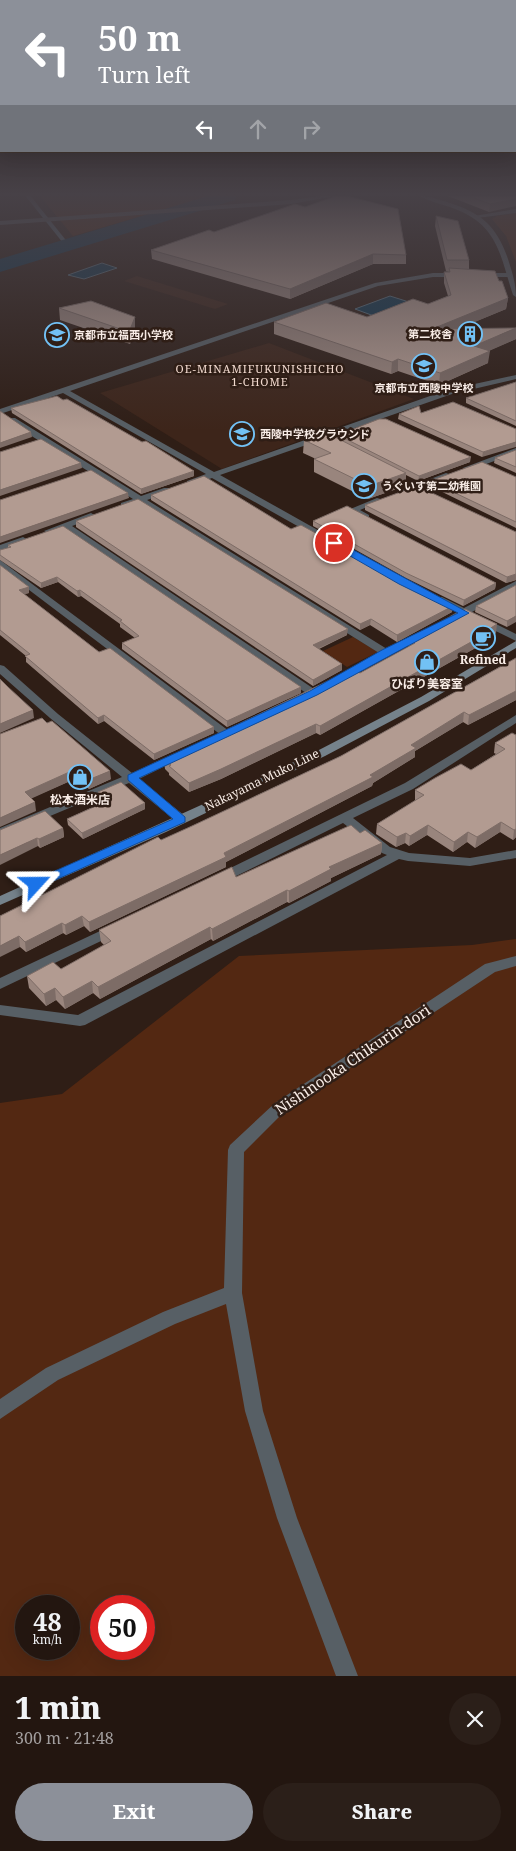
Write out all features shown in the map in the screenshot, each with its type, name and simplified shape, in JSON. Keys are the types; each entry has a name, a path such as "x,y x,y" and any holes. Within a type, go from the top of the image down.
{"main road":[{"name":"Nakayama Muko Line","path":"0,900 181,819 425,698 516,644"}],"street":[{"path":"0,412 377,284 433,275 495,274"},
{"path":"512,274 516,295"},
{"path":"112,509 438,396 516,377"},
{"path":"501,380 516,386"},
{"path":"64,391 411,586"},
{"path":"438,396 446,400"},
{"path":"0,412 38,441 87,471 139,499 386,652"},
{"path":"380,416 397,424"},
{"path":"320,437 329,442"},
{"path":"378,524 352,510 516,450"},
{"path":"37,535 102,512"},
{"path":"65,525 317,691 386,652 430,630"},
{"path":"0,548 28,538"},
{"path":"0,563 225,733"},
{"path":"447,622 465,613 502,587 516,584"},
{"path":"429,595 516,638"},
{"path":"0,668 54,716 181,819"},
{"path":"39,722 54,716"},
{"path":"203,886 408,786 516,718"},
{"path":"0,833 131,778 191,749"},
{"path":"344,818 386,850 398,854 470,862 516,854"},
{"path":"0,1010 80,1021 398,854"},
{"path":"0,984 124,925"},
{"name":"Nishinooka Chikurin-dori","path":"348,1676 287,1518 254,1411 233,1293 236,1150 280,1107 490,968 516,961"},
{"path":"0,1410 52,1374 169,1318 233,1293"}],"shaded area":[{"path":"137,276 228,304 215,309 124,281"},
{"name":"西陵中学校グラウンド","path":"269,343 414,399 222,469 100,393"},
{"path":"353,637 378,652 347,667 323,651"},
{"path":"516,939 516,1676 0,1676 0,1103 62,1094 239,956 472,945"}],"water":[{"path":"70,274 98,274 84,279 68,275"},
{"path":"390,296 409,302 374,316 355,309"}],"building":[{"path":"237,274 325,274 290,289"},
{"path":"445,274 496,274 499,281 502,281 508,298 432,329 516,328 474,346 490,351 440,373 398,359 392,362 274,322 326,303 367,317 413,299 428,304 451,295"},
{"path":"91,301 135,317 129,332 59,308"},
{"path":"516,382 516,421 466,398"},
{"path":"57,396 63,400 67,399 142,442 146,441 194,471 141,489 11,408"},
{"path":"453,402 516,429 516,442 483,452 399,414 419,406 421,413"},
{"path":"0,411 31,432 0,443"},
{"path":"379,419 386,419 471,457 419,476 338,435"},
{"path":"325,432 406,473 369,486 314,459 331,453 304,440"},
{"path":"41,439 81,463 0,490 0,452"},
{"path":"516,450 516,467 495,458"},
{"path":"482,462 516,477 516,522 430,481"},
{"path":"91,470 128,493 0,537 0,500"},
{"path":"204,476 291,529 301,525 399,579 453,606 397,635 371,619 360,624 151,495"},
{"path":"417,486 516,532 516,574 507,577 365,505"},
{"path":"138,499 348,629 313,645 342,664 313,680 76,521"},
{"path":"347,506 496,583 464,600 406,573 313,521"},
{"path":"63,526 301,687 227,721 122,643 139,636 120,621 122,620 80,590 77,591 57,577 41,583 0,555 0,550 11,547 8,545"},
{"path":"0,565 29,587 19,590 99,652 110,648 214,727 154,754 104,715 98,718 25,656 30,654 0,630"},
{"path":"516,585 516,616 507,621 476,606"},
{"path":"465,609 497,624 486,631 489,632 320,726 316,724 189,783 164,760 353,669 360,673 415,643 408,639"},
{"path":"516,658 516,691 469,715 464,712 411,745 416,748 370,775 373,777 224,853 226,857 89,922 82,916 65,925 62,923 25,942 19,936 0,946 0,916 158,837 161,840 341,756"},
{"path":"0,679 8,687 33,710 0,724"},
{"path":"42,718 47,723 52,721 110,771 88,780 76,769 25,792 35,802 0,818 0,734"},
{"path":"512,733 516,735 516,829 514,830 501,822 477,837 468,832 454,842 428,825 410,836 406,833 397,837 377,824 424,795 415,790 435,778 461,764 471,770 505,749 495,743"},
{"path":"121,782 145,803 82,833 67,819 96,806 93,803 105,798 98,792"},
{"path":"45,811 63,828 0,855 0,830"},
{"path":"351,825 360,833 365,830 382,843 329,867 331,869 212,929 210,927 98,987 92,981 63,997 55,988 44,994 27,976 53,962 61,969 111,941 99,930 232,867 236,877"}],"place":[{"name":"第二校舎","path":"470,334"},
{"name":"京都市立福西小学校","path":"57,335"},
{"name":"京都市立西陵中学校","path":"424,366"},
{"name":"西陵中学校グラウンド","path":"242,434"},
{"name":"うぐいす第二幼稚園","path":"364,486"},
{"name":"Refined","path":"483,638"},
{"name":"ひばり美容室","path":"427,662"},
{"name":"松本酒米店","path":"80,777"}],"district":[{"name":"OE-MINAMIFUKUNISHICHO 1-CHOME","path":"260,375"}],"route":[{"path":"36,884 181,819 131,778 313,693 386,652 465,613 402,582 334,543"}]}
